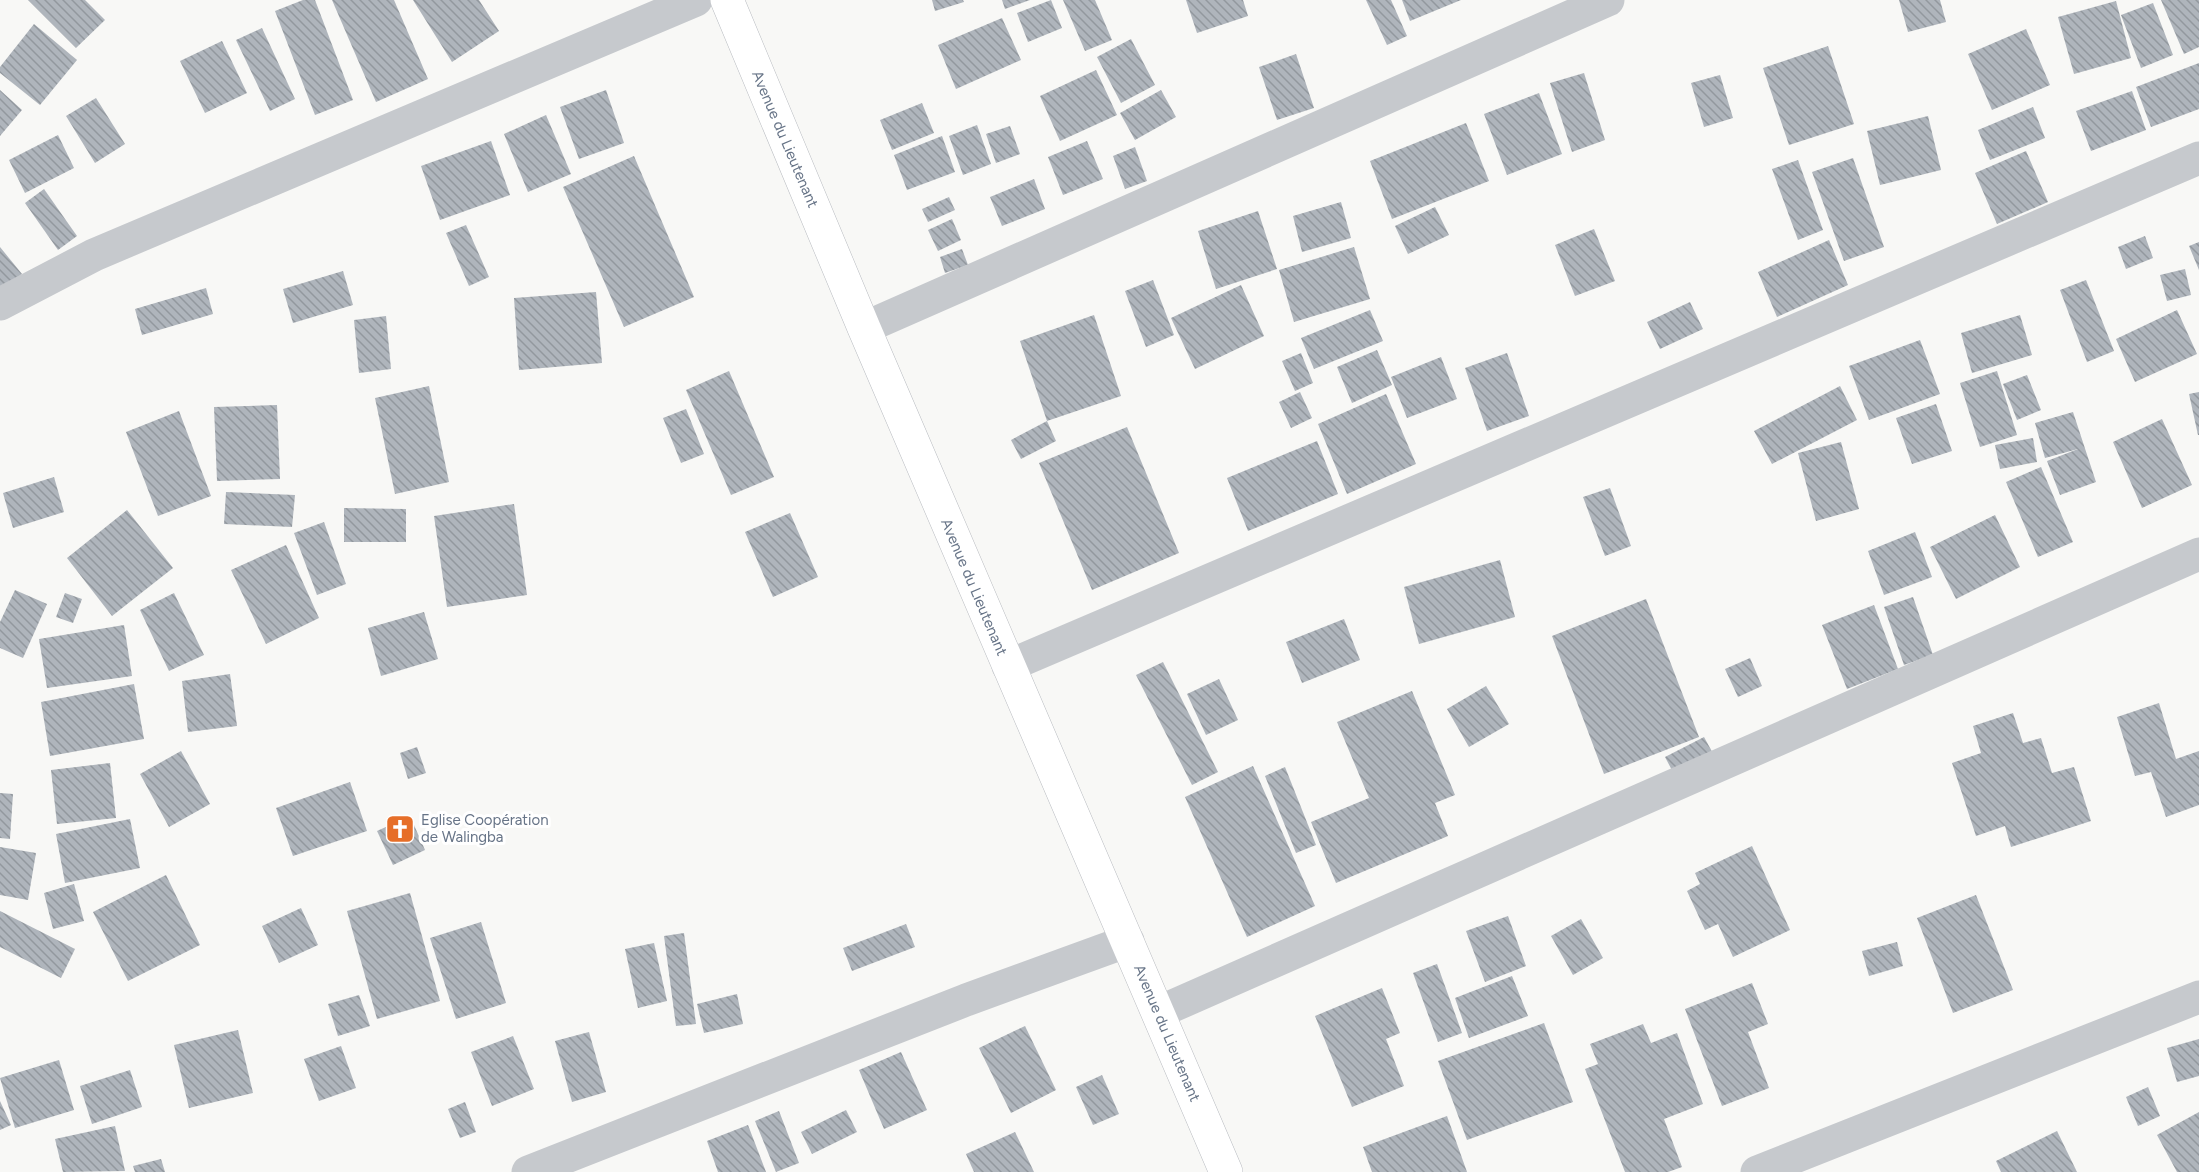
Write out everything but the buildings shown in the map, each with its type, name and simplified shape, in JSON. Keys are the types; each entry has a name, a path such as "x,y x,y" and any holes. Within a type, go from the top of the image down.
{"main road":[{"name":"Avenue du Lieutenant","path":"727,0 864,328 1226,1172"}],"street":[{"path":"0,304 94,255 696,0"},
{"path":"864,328 1608,0"},
{"path":"1008,666 2199,159"},
{"path":"1159,1012 2199,554"},
{"path":"528,1172 955,1004 1128,941"},
{"path":"1757,1172 2199,997"}],"place":[{"name":"Eglise Coopération de Walingba","path":"400,829"}]}
